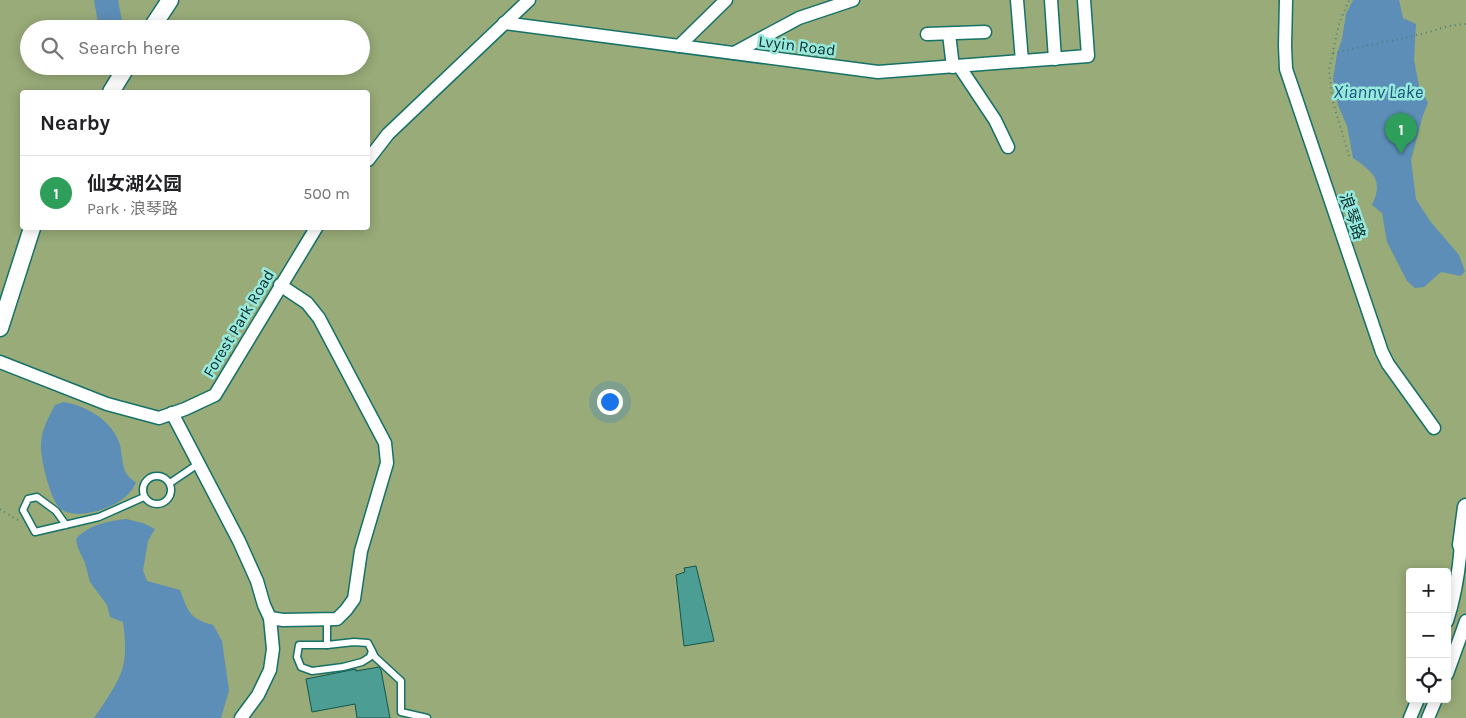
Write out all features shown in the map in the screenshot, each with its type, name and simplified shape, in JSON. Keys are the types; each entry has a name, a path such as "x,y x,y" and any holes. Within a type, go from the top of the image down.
{"street":[{"path":"157,20 170,0"},
{"path":"370,157 388,134 529,0"},
{"path":"679,46 726,0"},
{"path":"734,53 799,18 853,0"},
{"path":"1017,0 1022,61"},
{"path":"1052,0 1056,59"},
{"name":"Lvyin Road","path":"504,23 878,72 1088,56 1084,0"},
{"name":"浪琴路","path":"1286,0 1286,69 1382,352 1388,364 1434,428"},
{"path":"927,34 985,32"},
{"path":"949,34 956,66 995,120 1008,147"},
{"path":"111,90 121,75"},
{"path":"0,328 31,230"},
{"name":"Forest Park Road","path":"0,362 107,404 160,418 185,409 214,395 315,230"},
{"path":"270,618 283,620 337,619 346,610 354,599 361,551 387,463 385,443 319,318 307,303 280,285"},
{"path":"172,413 239,541 258,581 264,605 270,618 273,649 270,670 258,694 241,718"},
{"path":"1449,613 1464,546 1466,507"},
{"path":"1451,663 1466,620"},
{"path":"1410,718 1416,703"},
{"path":"1428,718 1434,703"}],"lane":[{"path":"170,483 198,464"},
{"path":"151,476 161,476 170,483 171,494 165,502 155,504 149,502 144,497 142,490 144,484 151,476"},
{"path":"66,525 56,511 37,497 28,499 23,510 35,532 66,525 99,517 144,497"},
{"path":"327,620 327,645"},
{"path":"372,651 370,657 362,662 344,667 312,671 301,667 297,658 300,645 368,643 372,651 375,657 401,682 401,712 427,718"}],"path":[{"path":"1349,0 1339,24 1329,70 1333,102 1349,156"},
{"path":"1333,53 1422,34 1449,26 1466,24"}],"green space":[{"path":"0,0 1466,0 1466,718 0,718"}],"water":[{"path":"94,0 118,0 122,20 97,20"},
{"name":"Xiannv Lake","path":"1353,0 1399,0 1403,18 1416,24 1414,60 1419,85 1428,103 1411,160 1416,199 1430,221 1459,255 1465,271 1461,276 1441,272 1424,287 1415,288 1407,281 1387,242 1382,213 1372,205 1377,189 1375,177 1353,158 1347,126 1338,105 1333,79 1346,14"},
{"path":"64,402 81,407 98,416 117,436 125,471 136,483 124,498 111,506 94,512 76,514 62,510 54,499 42,460 41,440 45,425 55,405"},
{"path":"126,519 143,523 155,529 148,541 143,570 147,581 180,590 191,614 205,623 213,625 222,641 229,690 221,718 94,718 120,676 124,664 123,622 110,617 107,605 90,582 76,539 92,527"}],"building":[{"path":"696,566 714,641 684,646 676,575 685,572 684,568"},
{"path":"379,667 390,718 357,718 355,704 312,712 306,679 356,669 356,671"}],"place":[{"name":"仙女湖公园","path":"1401,154"}]}
